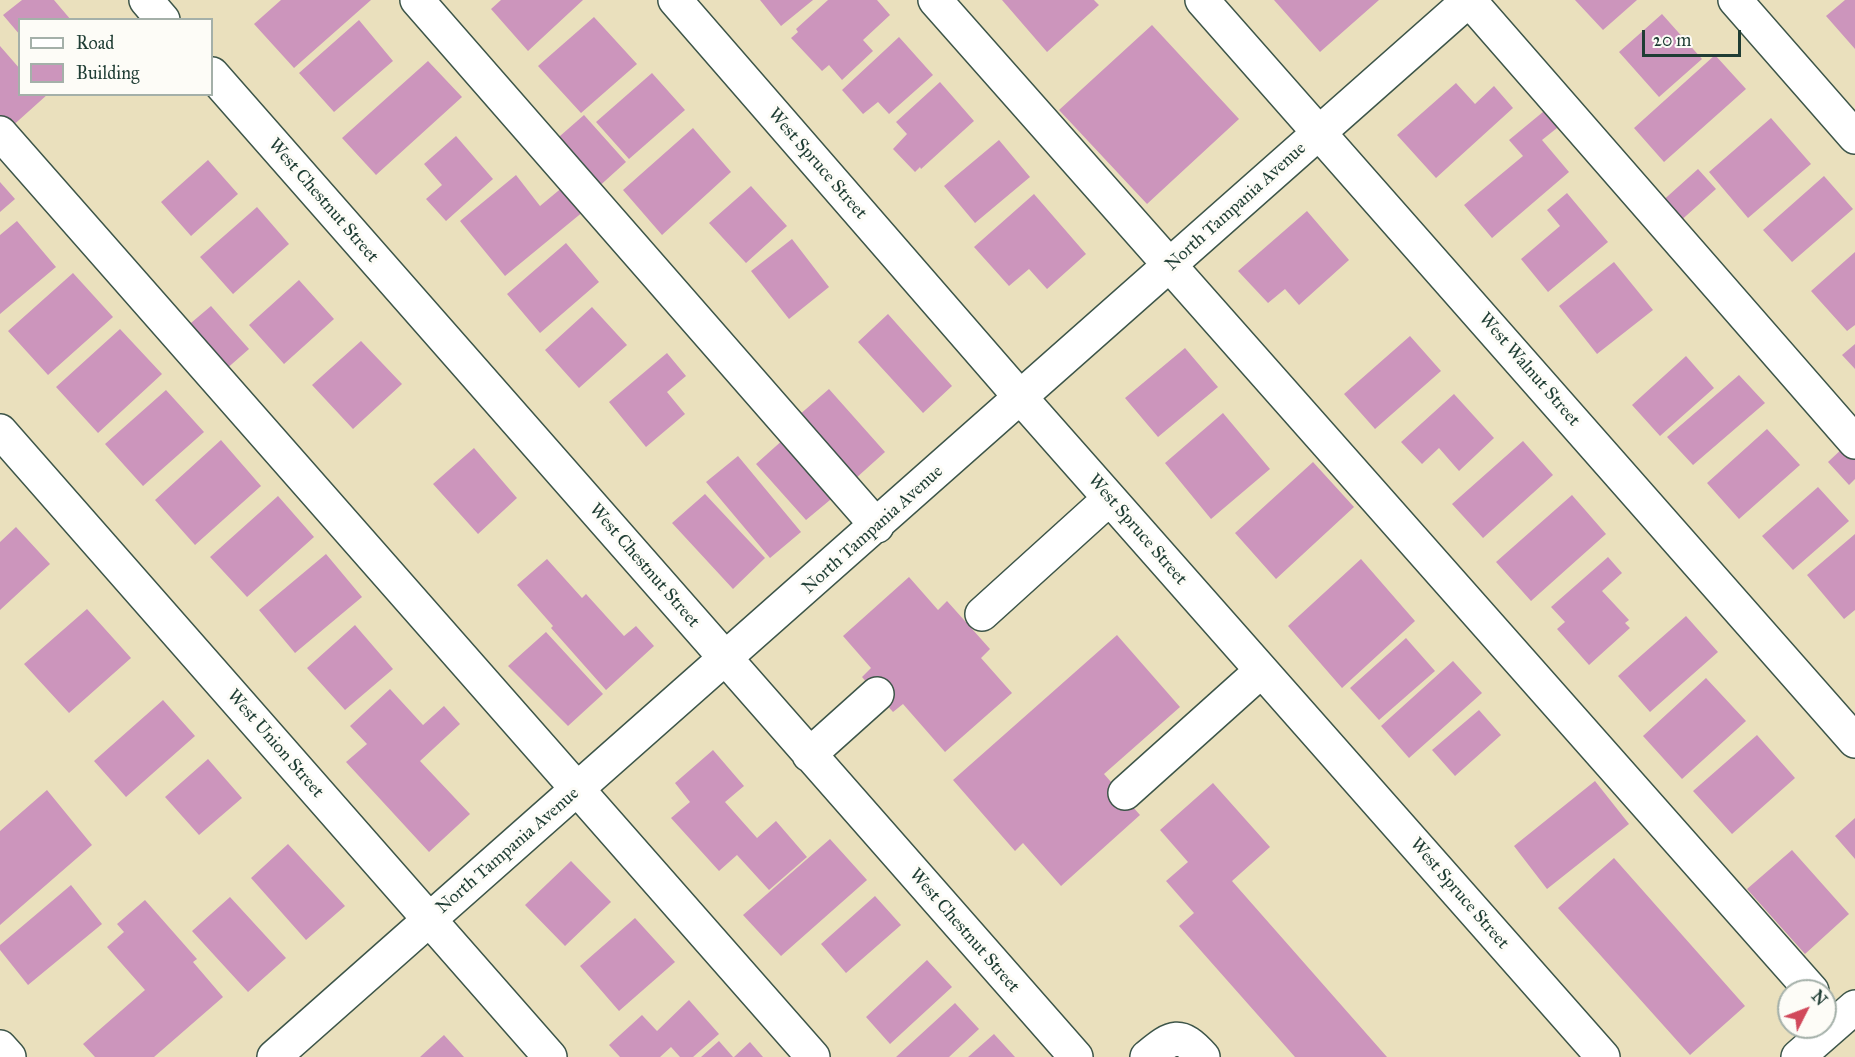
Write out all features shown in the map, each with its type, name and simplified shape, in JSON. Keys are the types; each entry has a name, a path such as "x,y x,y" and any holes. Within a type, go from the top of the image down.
{"street":[{"path":"146,0 161,18"},
{"path":"417,0 877,526"},
{"name":"West Spruce Street","path":"675,0 1021,399 1603,1057"},
{"path":"935,0 1801,979"},
{"name":"West Walnut Street","path":"1202,0 1855,741"},
{"path":"1469,0 1855,442"},
{"name":"North Tampania Avenue","path":"274,1057 726,660 1469,0"},
{"path":"1735,0 1855,137"},
{"name":"West Chestnut Street","path":"213,75 1076,1057"},
{"path":"0,133 813,1057"},
{"name":"West Union Street","path":"0,431 550,1057"},
{"path":"982,614 1109,499"},
{"path":"1125,793 1261,671"},
{"path":"809,755 877,694"},
{"path":"1798,1057 1840,1011"},
{"path":"1147,1057 1168,1041 1178,1038 1189,1041 1203,1057"},
{"path":"0,1047 9,1057"}],"building":[{"path":"22,0 54,0 69,18 18,18 18,33 3,15"},
{"path":"281,0 371,0 294,68 254,24"},
{"path":"501,0 583,0 528,51 491,9"},
{"path":"760,0 813,0 781,26"},
{"path":"828,0 877,0 890,15 863,40 873,51 842,80 829,65 822,71 791,38 798,32 796,29"},
{"path":"1002,0 1094,0 1099,5 1047,52"},
{"path":"1274,0 1379,0 1320,52"},
{"path":"1575,0 1637,0 1603,30"},
{"path":"1845,0 1855,0 1855,49 1826,16"},
{"path":"1662,14 1702,59 1659,97 1619,52"},
{"path":"594,17 637,64 581,113 538,66"},
{"path":"359,20 393,61 334,112 299,73"},
{"path":"1152,25 1239,119 1147,204 1059,110"},
{"path":"899,37 933,75 889,114 878,102 863,114 842,90"},
{"path":"0,46 18,67 18,96 46,96 9,129 0,119"},
{"path":"1715,55 1746,89 1664,162 1634,128"},
{"path":"428,61 462,97 376,175 342,138"},
{"path":"652,73 685,110 629,159 596,122"},
{"path":"940,82 974,121 915,172 893,149 907,134 896,122"},
{"path":"1456,83 1475,104 1494,86 1513,108 1436,178 1397,135"},
{"path":"1549,107 1562,124 1542,140 1569,172 1492,238 1464,205 1523,156 1509,140"},
{"path":"584,115 626,162 595,190 552,143"},
{"path":"1771,118 1811,164 1748,218 1709,172"},
{"path":"693,128 731,172 662,235 623,190"},
{"path":"456,136 493,179 446,221 426,199 442,185 424,164"},
{"path":"999,140 1030,177 975,223 944,186"},
{"path":"208,160 238,194 191,236 161,202"},
{"path":"1698,169 1716,189 1677,224 1659,204"},
{"path":"516,175 540,206 564,186 584,211 505,276 460,221"},
{"path":"1824,176 1853,209 1792,262 1763,230"},
{"path":"0,182 15,199 0,212"},
{"path":"751,186 787,226 746,263 709,223"},
{"path":"1567,193 1608,242 1548,292 1521,259 1560,226 1547,210"},
{"path":"1034,194 1086,254 1047,289 1029,269 1009,286 974,247"},
{"path":"257,207 289,244 233,294 200,257"},
{"path":"1307,211 1349,260 1299,305 1285,289 1268,303 1238,271"},
{"path":"17,221 56,267 0,314 0,235"},
{"path":"792,239 829,287 789,319 751,271"},
{"path":"566,243 599,282 540,333 507,294"},
{"path":"1855,252 1855,325 1847,331 1811,291"},
{"path":"1614,262 1653,310 1597,354 1559,306"},
{"path":"73,273 113,317 48,375 8,331"},
{"path":"299,280 334,319 284,364 249,325"},
{"path":"211,306 249,349 224,371 185,328"},
{"path":"592,307 627,345 579,388 545,350"},
{"path":"888,314 952,386 923,413 858,342"},
{"path":"120,329 162,374 98,433 56,387"},
{"path":"1410,336 1441,371 1375,429 1344,394"},
{"path":"361,341 402,384 353,429 312,385"},
{"path":"1855,344 1855,369 1842,355"},
{"path":"1185,348 1218,387 1158,437 1125,398"},
{"path":"667,353 686,376 667,392 685,414 646,447 609,402"},
{"path":"1686,356 1714,388 1660,436 1632,405"},
{"path":"1739,375 1765,403 1693,465 1667,437"},
{"path":"829,389 885,452 855,479 798,416"},
{"path":"166,390 204,432 143,486 105,444"},
{"path":"1454,394 1494,438 1459,471 1439,448 1422,464 1401,442"},
{"path":"1223,413 1270,469 1211,519 1165,463"},
{"path":"1767,429 1800,465 1739,519 1707,483"},
{"path":"785,438 836,495 806,520 756,464"},
{"path":"221,440 261,486 195,545 155,500"},
{"path":"1523,441 1553,475 1483,538 1452,504"},
{"path":"1845,446 1855,458 1855,479 1849,485 1828,462"},
{"path":"474,448 517,498 478,534 433,484"},
{"path":"738,456 801,532 770,558 706,482"},
{"path":"1313,462 1354,507 1276,579 1235,533"},
{"path":"1818,487 1849,521 1793,570 1762,536"},
{"path":"705,494 765,558 733,589 672,523"},
{"path":"1572,495 1606,534 1531,601 1496,562"},
{"path":"278,496 314,537 247,597 210,557"},
{"path":"16,527 50,564 0,610 0,542"},
{"path":"1855,534 1855,610 1844,619 1807,575"},
{"path":"326,554 362,597 295,653 259,610"},
{"path":"1608,557 1622,573 1602,591 1629,620 1625,623 1630,628 1589,665 1557,629 1565,622 1551,607"},
{"path":"547,559 582,598 586,594 624,636 636,626 654,646 606,690 551,628 553,626 517,585"},
{"path":"1361,559 1415,621 1342,688 1288,626"},
{"path":"909,577 938,610 947,601 990,649 981,658 1012,693 945,752 903,704 893,712 862,677 871,668 843,636"},
{"path":"87,609 131,658 69,713 24,664"},
{"path":"1686,616 1718,652 1650,712 1618,676"},
{"path":"355,625 393,669 345,710 307,668"},
{"path":"546,632 603,694 568,726 508,666"},
{"path":"1117,635 1180,707 1104,774 1140,815 1061,886 1023,843 1015,851 953,780"},
{"path":"1406,638 1435,671 1379,720 1350,688"},
{"path":"1453,661 1482,693 1409,758 1381,726"},
{"path":"1706,678 1746,721 1682,779 1643,736"},
{"path":"390,689 423,725 444,706 460,724 420,761 470,814 429,852 346,762 367,744 350,726"},
{"path":"163,700 195,736 126,797 94,761"},
{"path":"1479,710 1501,735 1455,776 1432,750"},
{"path":"1757,735 1795,778 1732,834 1693,791"},
{"path":"713,750 744,786 725,802 757,838 776,821 807,857 769,890 737,855 719,871 671,818 690,802 675,783"},
{"path":"208,759 242,798 199,835 165,797"},
{"path":"1595,781 1629,824 1547,889 1514,846"},
{"path":"1213,783 1270,847 1232,881 1387,1057 1295,1057 1179,926 1194,913 1166,881 1188,862 1160,830"},
{"path":"47,790 92,845 0,925 0,831"},
{"path":"1855,818 1855,859 1835,836"},
{"path":"830,839 867,880 781,956 743,915"},
{"path":"288,844 345,906 306,940 251,878"},
{"path":"1792,850 1849,914 1805,954 1747,889"},
{"path":"1614,858 1745,1006 1690,1055 1558,908"},
{"path":"571,861 611,902 565,946 525,905"},
{"path":"71,885 102,924 28,985 0,950 0,945"},
{"path":"875,896 901,925 846,973 821,944"},
{"path":"230,897 286,958 248,992 192,931"},
{"path":"145,900 197,959 193,962 223,997 154,1057 95,1057 83,1044 145,990 107,947 124,932 117,924"},
{"path":"635,918 675,962 619,1011 580,966"},
{"path":"927,960 952,987 890,1044 866,1017"},
{"path":"689,1000 719,1034 693,1057 680,1057 671,1047 660,1057 620,1057 609,1045 642,1015 657,1031"},
{"path":"955,1003 979,1029 949,1057 896,1057"},
{"path":"994,1034 1015,1057 968,1057"},
{"path":"444,1035 464,1057 420,1057"},
{"path":"719,1041 733,1057 701,1057"},
{"path":"750,1042 763,1057 734,1057"}]}
